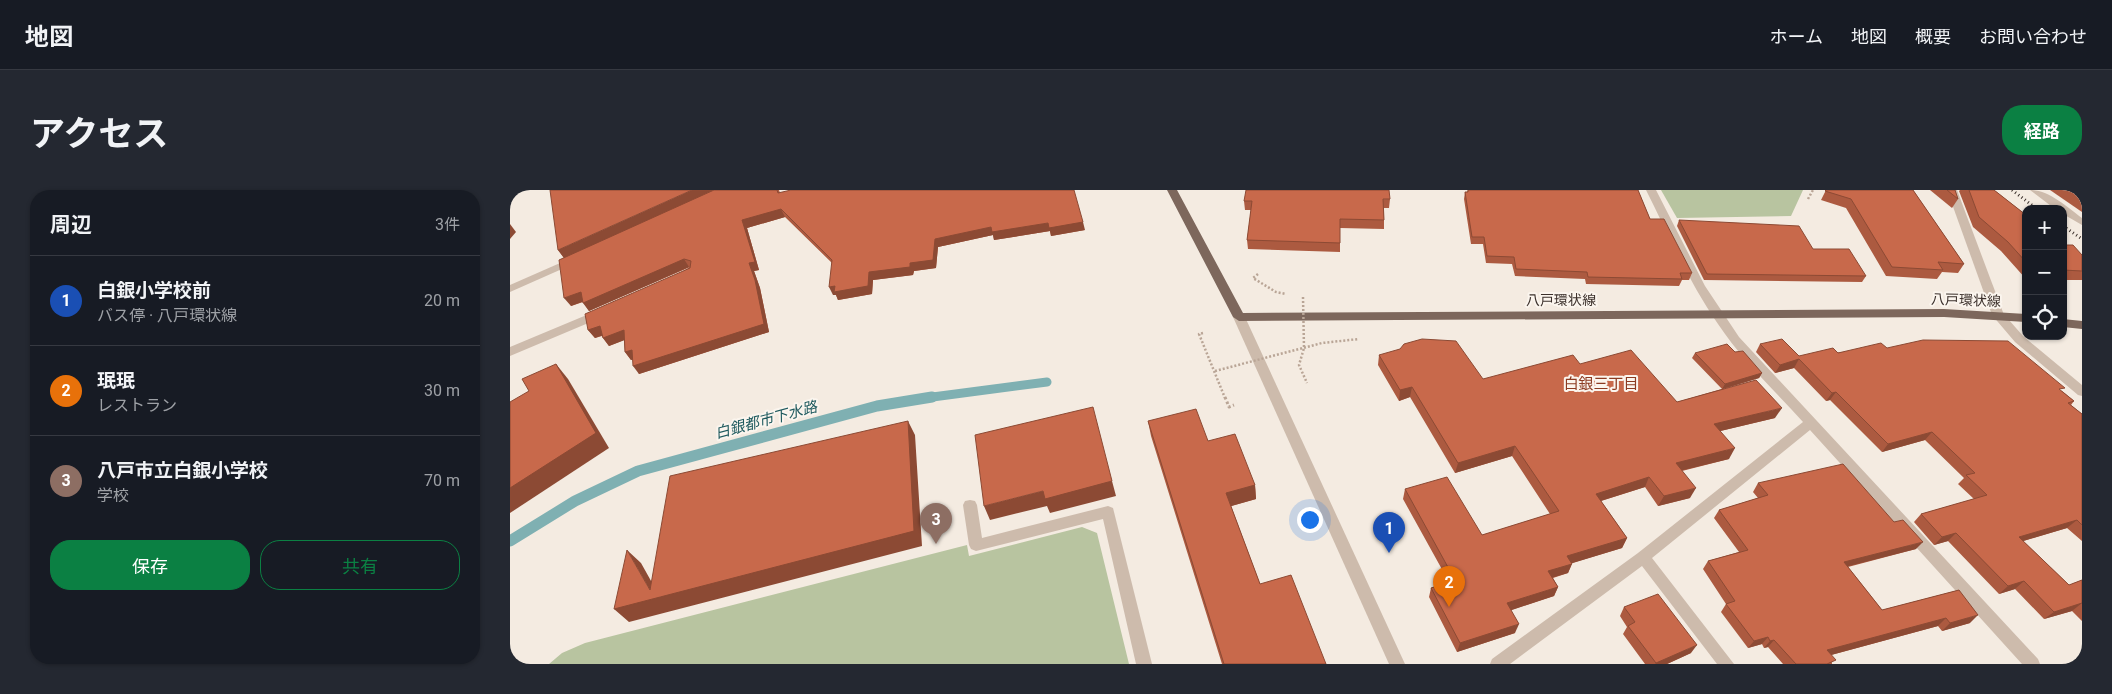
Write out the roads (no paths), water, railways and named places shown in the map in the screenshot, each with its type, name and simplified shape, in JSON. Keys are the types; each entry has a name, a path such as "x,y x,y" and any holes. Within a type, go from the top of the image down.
{"main road":[{"path":"1172,190 1239,317"},
{"name":"八戸環状線","path":"1239,317 1715,314 1998,315 2022,318"},
{"path":"2067,323 2082,325"}],"street":[{"path":"1651,190 1715,314 1735,340 2032,664"},
{"path":"1952,190 1960,207 1982,275 1998,315 2019,340 2082,392"},
{"path":"2035,190 2057,205"},
{"path":"2067,212 2082,222"},
{"path":"510,290 582,256"},
{"path":"510,352 612,308"},
{"path":"1239,317 1397,664"},
{"path":"1498,664 1643,557 1810,423"},
{"path":"970,505 976,545 1108,512 1144,664"},
{"path":"1643,557 1726,664"}],"waterway":[{"name":"白銀都市下水路","path":"929,397 1047,382"},
{"name":"白銀都市下水路","path":"510,541 575,501 638,471 877,406 929,397"},
{"name":"白銀都市下水路","path":"925,398 929,397"}],"railway":[{"path":"2012,190 2032,205"},
{"path":"2067,229 2082,239"}],"place":[{"name":"八戸市立白銀小学校","path":"936,544"},
{"name":"白銀小学校前","path":"1389,553"},
{"name":"珉珉","path":"1449,607"}],"district":[{"name":"白銀三丁目","path":"1601,384"}]}
